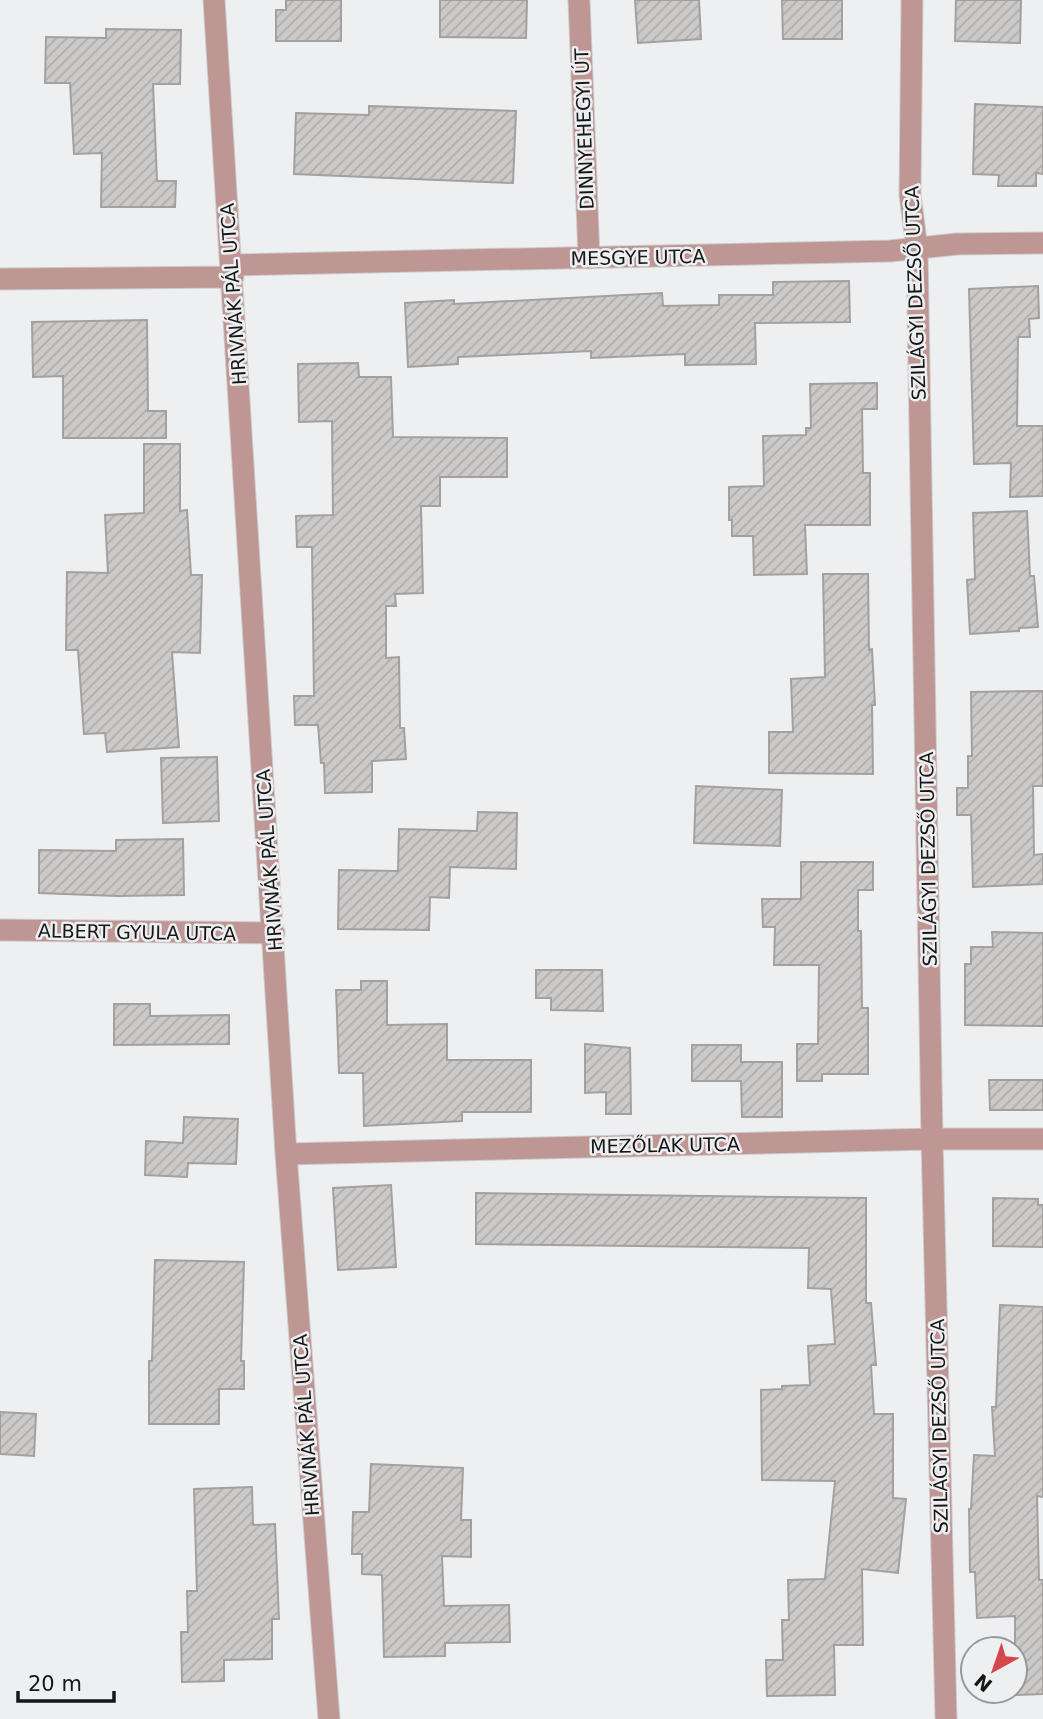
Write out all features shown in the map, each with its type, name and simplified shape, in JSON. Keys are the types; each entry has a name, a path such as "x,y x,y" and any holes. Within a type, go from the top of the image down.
{"street":[{"name":"HRIVNÁK PÁL UTCA","path":"214,0 286,1154 329,1719"},
{"name":"DINNYEHEGYI ÚT","path":"579,0 589,258"},
{"name":"SZILÁGYI DEZSŐ UTCA","path":"912,0 911,195 917,248 932,1139 946,1719"},
{"name":"MESGYE UTCA","path":"0,279 589,258 890,251 957,244 1043,243"},
{"name":"ALBERT GYULA UTCA","path":"0,930 274,933"},
{"name":"MEZŐLAK UTCA","path":"286,1154 932,1139 1043,1139"}],"building":[{"path":"286,0 341,0 341,41 276,41 276,10 286,10"},
{"path":"440,0 527,0 526,38 440,37"},
{"path":"635,0 699,0 701,39 638,43"},
{"path":"782,0 842,0 842,39 783,39"},
{"path":"956,0 1021,0 1020,43 955,41"},
{"path":"106,29 181,30 180,84 153,84 157,181 176,181 175,207 101,207 102,153 74,154 70,83 45,83 46,37 106,38"},
{"path":"975,104 1043,107 1043,174 1036,173 1036,186 998,186 999,175 973,174"},
{"path":"369,106 516,111 513,183 294,174 296,113 369,115"},
{"path":"849,281 850,322 755,323 756,364 685,365 685,354 591,358 591,351 458,357 458,364 408,367 405,303 454,300 454,304 662,293 663,306 719,305 719,295 773,295 773,282"},
{"path":"1038,286 1039,318 1029,319 1030,337 1018,337 1017,426 1043,426 1043,496 1010,497 1011,463 974,464 969,289"},
{"path":"147,320 148,411 166,411 166,438 63,438 63,376 33,377 32,322"},
{"path":"358,363 359,377 391,377 393,437 507,438 507,477 440,477 440,506 421,506 423,593 395,594 396,606 386,606 386,658 399,657 400,728 404,728 406,759 372,761 372,792 325,793 318,725 295,725 294,696 314,696 312,547 297,547 296,516 333,515 332,421 299,422 298,364"},
{"path":"877,383 877,409 862,409 863,473 870,473 870,525 805,525 807,574 754,575 753,536 732,536 729,487 764,486 763,436 806,435 806,428 811,428 810,384"},
{"path":"144,444 180,444 180,511 187,510 191,575 202,575 200,653 172,652 179,747 107,752 105,733 84,734 78,650 66,650 67,572 108,573 105,515 144,513"},
{"path":"1027,511 1030,576 1034,576 1038,627 970,634 967,580 975,579 973,513"},
{"path":"823,574 868,574 869,650 872,649 875,705 872,705 873,774 769,773 769,732 793,732 791,679 825,677"},
{"path":"1043,691 1043,786 1033,786 1034,855 1043,854 1043,884 973,887 971,815 957,815 957,788 968,788 968,756 972,756 971,692"},
{"path":"217,757 219,821 163,823 161,758"},
{"path":"696,786 782,790 780,846 694,843"},
{"path":"478,812 517,813 516,869 450,867 449,898 430,897 429,930 338,929 339,870 398,871 399,829 477,831"},
{"path":"183,839 184,895 39,893 39,850 116,851 116,840"},
{"path":"801,862 873,862 873,890 858,890 862,1008 868,1008 868,1074 822,1074 822,1081 797,1081 797,1044 818,1044 819,965 774,965 775,927 763,927 762,899 801,899"},
{"path":"992,932 1043,933 1043,1026 965,1025 965,964 971,964 971,947 993,947"},
{"path":"536,970 602,970 603,1011 551,1010 551,998 536,998"},
{"path":"361,981 387,981 387,1025 447,1024 447,1060 531,1060 531,1112 462,1112 462,1121 364,1126 363,1073 339,1073 336,990 361,990"},
{"path":"114,1004 150,1004 150,1016 229,1015 229,1044 114,1045"},
{"path":"585,1044 630,1048 631,1114 606,1114 606,1092 585,1093"},
{"path":"692,1045 741,1045 741,1062 782,1062 782,1117 742,1117 741,1081 692,1081"},
{"path":"989,1080 1043,1080 1043,1110 990,1110"},
{"path":"184,1117 238,1119 236,1164 188,1163 187,1177 145,1175 146,1141 183,1143"},
{"path":"391,1185 396,1267 338,1270 333,1188"},
{"path":"476,1193 866,1198 866,1303 871,1303 876,1365 871,1365 874,1414 893,1414 893,1498 906,1499 898,1573 862,1569 863,1645 834,1645 835,1695 767,1696 766,1660 783,1660 782,1620 789,1620 788,1580 825,1579 835,1481 762,1480 761,1390 810,1385 808,1346 835,1344 831,1289 808,1288 809,1248 476,1244"},
{"path":"993,1198 1038,1199 1038,1205 1043,1205 1043,1247 993,1246"},
{"path":"155,1260 244,1262 241,1361 244,1361 244,1389 219,1389 219,1424 149,1424 149,1361 152,1361"},
{"path":"1000,1305 1043,1307 1043,1497 1037,1496 1039,1580 1043,1580 1043,1694 1029,1694 1029,1635 1015,1635 1015,1616 977,1618 975,1572 970,1572 969,1509 974,1455 995,1456 992,1407 996,1407"},
{"path":"0,1412 36,1414 34,1456 0,1454"},
{"path":"371,1464 463,1468 461,1520 471,1520 471,1557 442,1556 444,1606 509,1605 510,1642 445,1643 445,1656 384,1657 382,1575 362,1574 362,1554 352,1554 353,1512 369,1512"},
{"path":"252,1487 253,1525 275,1524 279,1619 272,1619 272,1659 224,1660 224,1681 182,1682 181,1632 188,1632 187,1591 197,1591 194,1489"}]}
